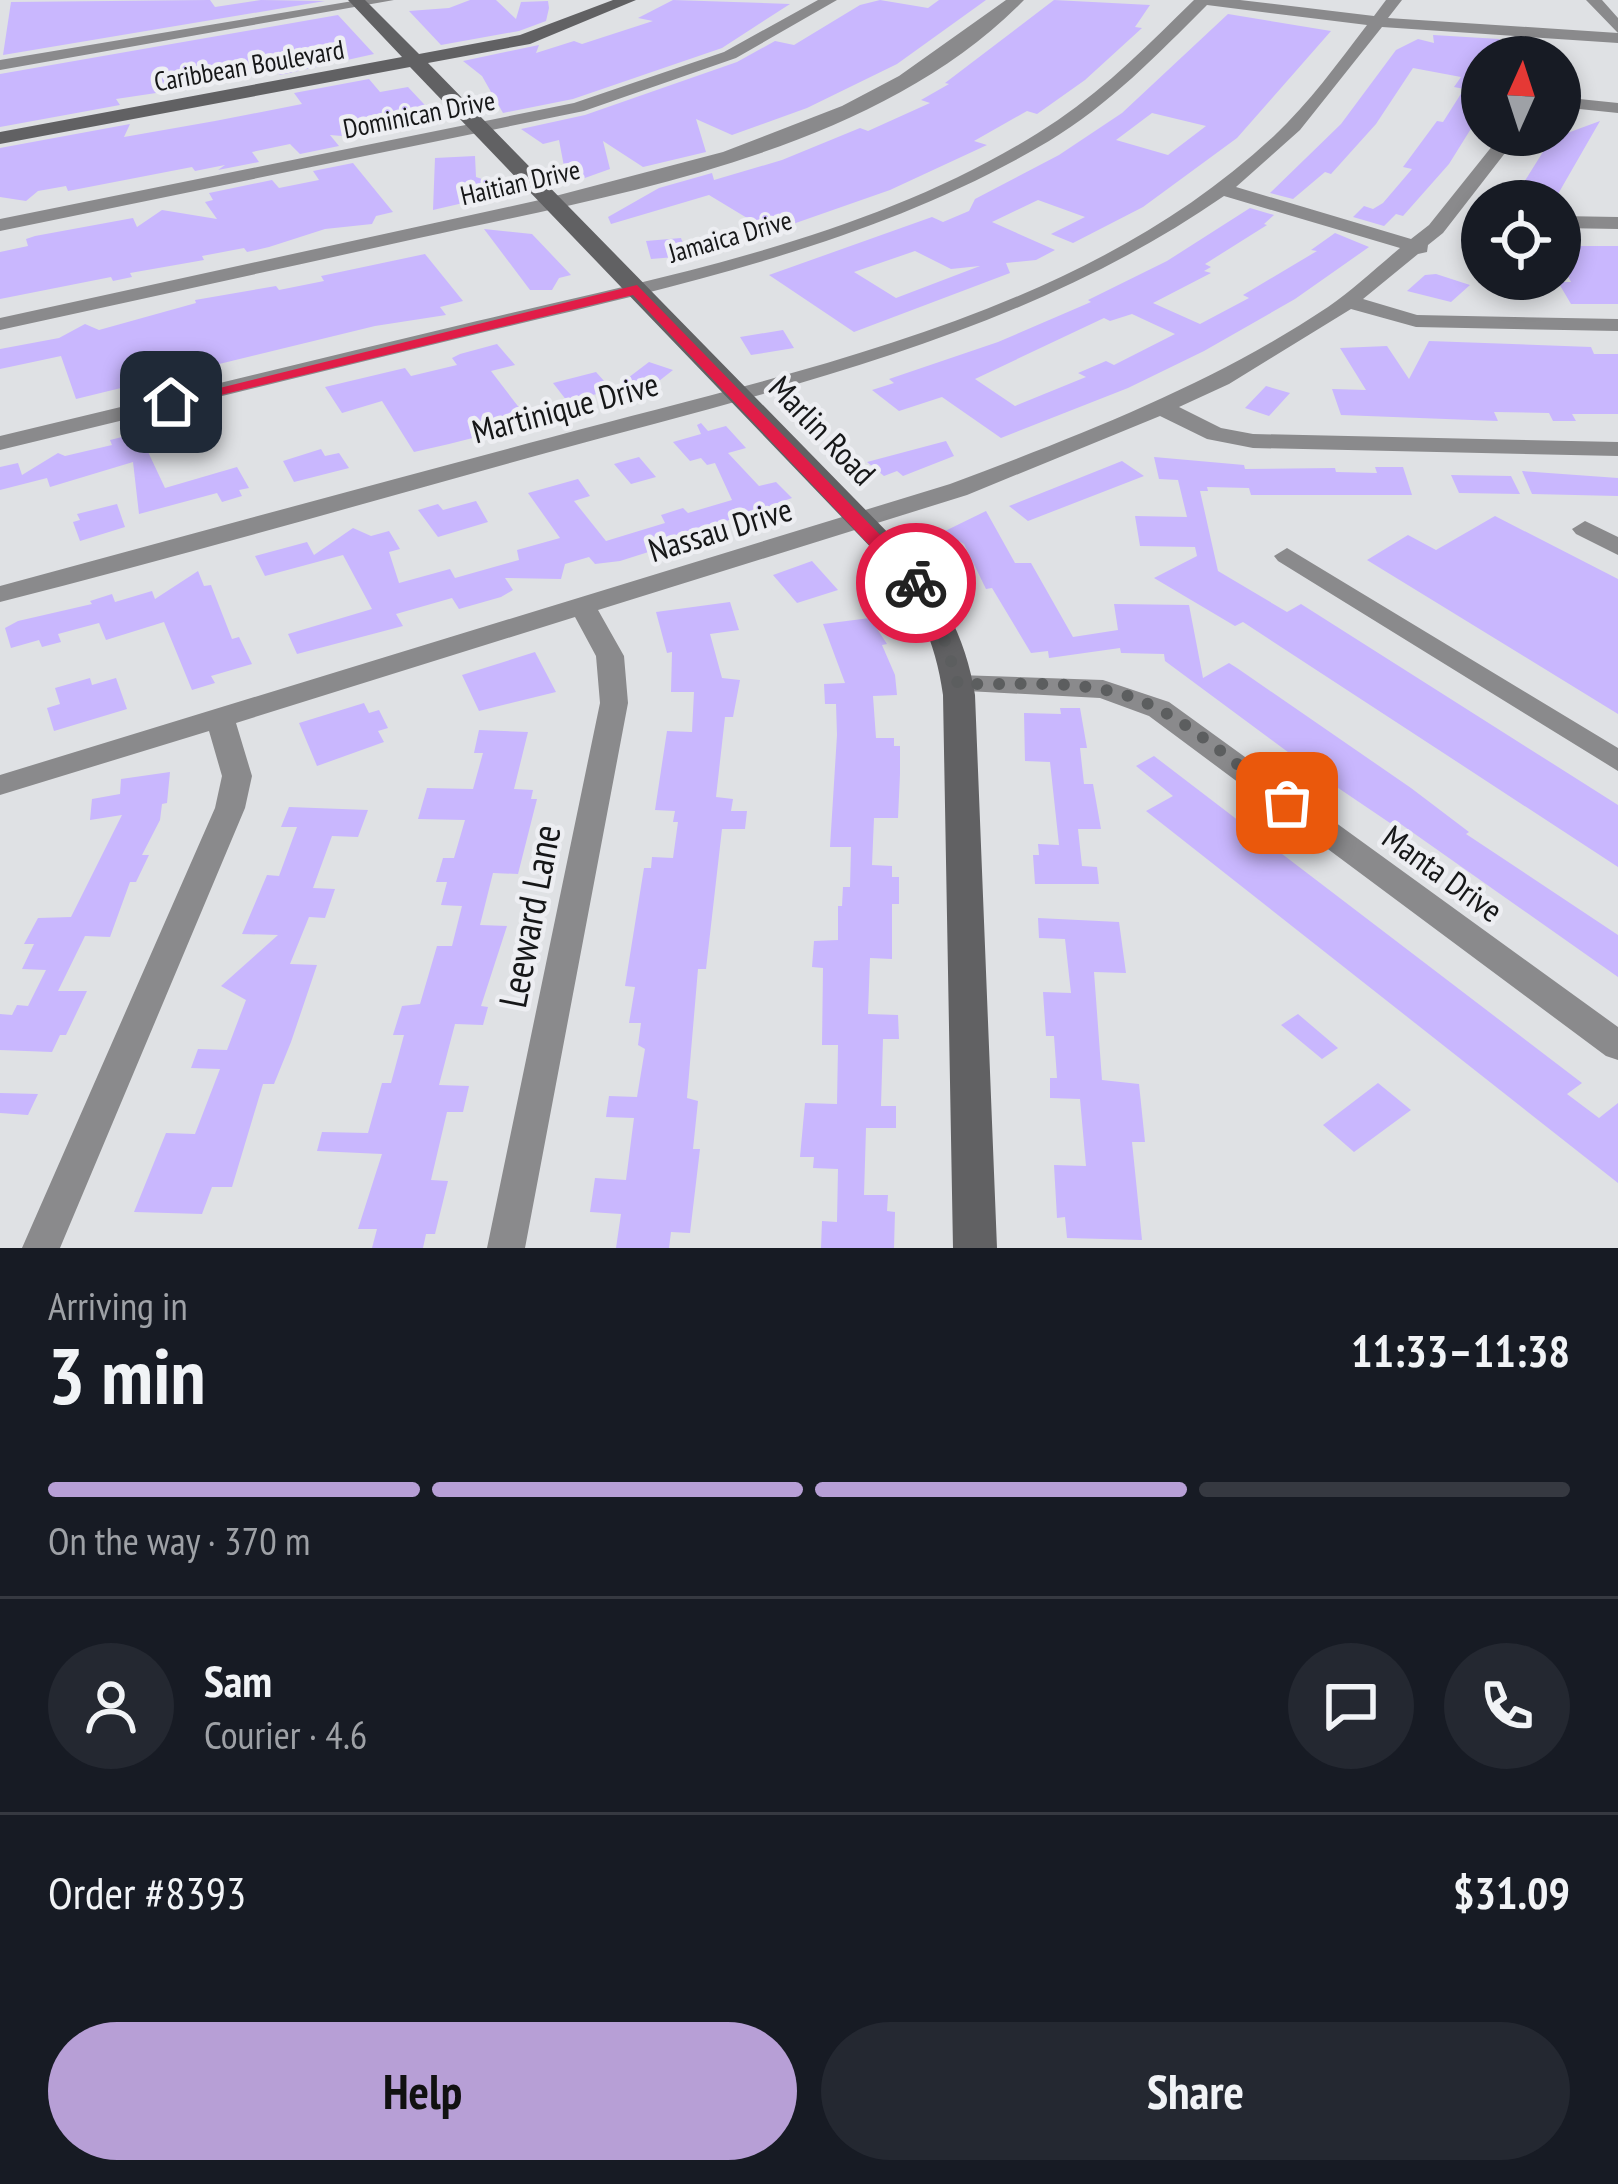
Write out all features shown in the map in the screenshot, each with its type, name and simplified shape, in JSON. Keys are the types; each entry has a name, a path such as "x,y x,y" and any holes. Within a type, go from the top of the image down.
{"street":[{"path":"0,65 386,0"},
{"name":"Dominican Drive","path":"0,225 592,104 694,70 763,40 829,0"},
{"name":"Haitian Drive","path":"0,324 553,203 712,161 839,113 931,64 1016,0"},
{"path":"1203,0 1376,22 1564,36"},
{"name":"Jamaica Drive","path":"0,443 637,290 831,233 1013,154 1114,86 1203,0"},
{"name":"Martinique Drive","path":"0,594 869,356 1009,303 1128,247 1221,189 1286,134 1394,0"},
{"path":"1594,0 1618,28"},
{"name":"Caribbean Boulevard","path":"0,138 540,35 621,1"},
{"name":"Marlin Road","path":"358,2 861,521 925,596 947,643 958,684 975,1248"},
{"path":"1581,37 1618,38"},
{"path":"1581,104 1618,108"},
{"name":"Nassau Drive","path":"0,785 861,521 988,479 1160,407 1252,362 1348,302 1464,211 1497,156"},
{"path":"1221,189 1420,248"},
{"path":"1581,223 1618,224"},
{"path":"1348,302 1407,320 1618,325"},
{"path":"1160,407 1215,434 1253,441 1618,449"},
{"path":"1586,529 1618,547"},
{"path":"1287,556 1618,760"},
{"name":"Leeward Lane","path":"506,1248 614,703 610,656 583,606"},
{"name":"Manta Drive","path":"958,684 1103,689 1159,709 1618,1046"},
{"path":"41,1248 236,789 234,757 220,719"}],"building":[{"path":"210,0 215,7 261,0 325,1 3,55 11,2"},
{"path":"470,0 496,0 516,19 521,2 548,1 549,8 546,21 519,31 441,45 409,11 449,8"},
{"path":"673,0 790,4 722,48 573,99 503,113 482,76 463,61 539,45 536,53 574,41 582,44 653,21 638,18"},
{"path":"880,0 928,8 939,0 986,0 897,64 807,108 732,135 696,119 706,152 643,167 603,141 610,169 582,179 566,177 559,140 543,144 521,129 585,115 737,62 775,41 794,45 860,5"},
{"path":"1054,0 1150,5 1135,27 1142,28 1085,80 1037,114 1027,111 974,141 987,145 890,190 770,232 709,195 611,224 608,217 659,188 712,173 714,180 782,160 860,128 868,131 930,103 921,100 949,84 945,83"},
{"path":"1228,14 1331,31 1237,138 1143,207 1073,243 1051,234 1085,217 1038,200 992,222 1055,250 1036,260 1006,263 1010,273 854,332 769,275 932,217 943,222 969,211 975,199 1059,155 1122,113","holes":["1152,113 1206,126 1168,155 1116,140","915,251 951,269 980,266 896,298 854,272"]},
{"path":"338,15 374,54 280,75 277,71 186,87 183,82 161,86 156,93 116,99 120,105 0,127 0,74"},
{"path":"1433,35 1461,37 1461,77 1413,68 1376,124 1331,174 1325,172 1293,199 1270,193 1341,124 1396,50 1418,39 1434,43"},
{"path":"369,79 380,92 408,87 437,118 407,129 398,125 373,130 366,138 330,135 339,146 300,154 290,144 252,152 259,162 218,170 225,165 68,191 66,186 38,191 26,201 0,197 0,148 130,124 124,137 215,121 302,104 294,93"},
{"path":"1461,94 1461,145 1403,216 1396,214 1384,226 1353,217 1364,206 1373,209 1383,203 1412,169 1403,167 1437,121 1443,122"},
{"path":"1600,121 1581,154 1581,128"},
{"path":"475,156 476,177 503,186 476,200 433,210 435,158"},
{"path":"1540,156 1580,156 1566,180 1525,180"},
{"path":"353,163 393,212 376,216 372,224 325,229 247,252 244,248 202,256 204,260 130,273 132,277 113,281 111,277 0,299 0,252 28,246 26,239 133,218 137,227 162,210 217,219 205,202 213,200 209,193 272,180 279,188 319,180 313,171"},
{"path":"1250,208 1274,215 1267,225 1205,264 1211,267 1204,271 1211,273 1153,303 1200,324 1249,298 1243,295 1317,251 1311,250 1335,233 1369,247 1295,299 1204,351 1128,388 1001,438 942,397 899,411 872,390 894,383 889,379 998,342 1091,302 1088,300 1167,261","holes":["1132,314 1175,334 1114,365 1106,361 1078,373 1086,377 1015,406 975,379 1104,318 1110,321"]},
{"path":"484,229 532,234 571,275 559,278 552,290 530,290"},
{"path":"681,238 687,256 651,259 646,241"},
{"path":"1581,246 1618,246 1618,304 1571,304 1569,300 1581,300"},
{"path":"425,254 463,301 440,307 446,315 375,326 76,399 61,356 0,369 0,349 59,338 85,324 99,330 195,300 324,281 321,276"},
{"path":"1425,275 1461,282 1461,293 1451,302 1407,291"},
{"path":"783,330 794,348 751,355 740,337"},
{"path":"1429,341 1591,347 1594,354 1618,354 1618,414 1572,414 1576,421 1553,421 1549,413 1494,412 1498,421 1341,415 1332,389 1366,390 1340,348 1387,346 1409,379"},
{"path":"497,344 515,365 491,371 527,418 520,419 524,425 414,452 382,401 342,413 325,387 405,368 411,376 457,365 452,358"},
{"path":"649,362 673,370 645,392 620,384"},
{"path":"596,372 605,382 601,393 567,401 553,383"},
{"path":"1266,386 1290,393 1269,416 1245,408"},
{"path":"134,422 165,488 237,467 249,488 239,490 242,496 222,502 217,493 139,514 133,462 50,487 47,478 0,490 0,467 18,463 22,475 58,453 65,456 112,445 110,440 130,435 129,423"},
{"path":"701,423 708,431 726,426 746,448 728,453 759,486 776,482 792,498 695,532 699,536 620,561 595,564 589,557 565,564 561,579 505,578 513,590 501,597 459,609 452,598 396,614 403,626 297,654 288,634 372,609 343,555 265,576 255,556 307,542 314,555 353,528 371,536 389,531 400,549 389,552 399,583 450,569 455,578 519,560 517,550 560,538 528,493 578,479 590,496 574,501 606,541 665,523 661,515 683,508 688,513 732,500 715,463 707,465 701,458 690,461 673,442 701,434 697,425"},
{"path":"946,441 954,456 903,476 897,471 884,476 867,462"},
{"path":"321,449 325,456 339,453 349,468 294,482 283,461"},
{"path":"639,457 656,477 631,484 614,464"},
{"path":"1154,457 1244,465 1245,469 1335,468 1336,472 1377,473 1375,467 1403,467 1412,495 1251,495 1249,488 1207,487 1208,491 1200,491 1218,571 1287,612 1301,604 1618,805 1618,867 1243,622 1235,626 1154,578 1197,556 1195,547 1140,546 1135,516 1187,517 1178,480 1159,479"},
{"path":"1122,461 1144,476 1028,521 1009,506"},
{"path":"1522,471 1618,478 1618,496 1532,494"},
{"path":"1451,475 1511,476 1520,494 1459,493"},
{"path":"476,501 488,522 438,537 418,510 438,504 443,510"},
{"path":"117,504 125,527 80,541 73,522 80,520 77,514"},
{"path":"986,511 1015,563 1031,563 1073,637 1118,630 1114,604 1189,605 1203,678 1229,663 1411,788 1469,832 1466,834 1618,935 1618,977 1395,820 1390,823 1319,775 1165,661 1164,654 1121,653 1120,648 1049,658 1048,651 1031,653 992,588 986,589 964,544 943,532"},
{"path":"1495,516 1618,579 1618,714 1367,560 1408,535 1436,550"},
{"path":"812,561 838,590 797,603 773,575"},
{"path":"198,571 204,586 211,585 232,639 239,637 252,664 211,676 215,683 192,690 164,622 106,640 99,623 58,634 61,642 42,647 39,640 11,648 5,628 18,621 92,604 90,601 112,594 115,602 152,591 155,599"},
{"path":"730,602 739,630 710,634 722,678 740,680 733,717 725,717 716,797 733,799 731,811 747,811 745,829 722,829 706,969 698,969 687,1098 698,1101 693,1149 700,1149 690,1233 671,1232 669,1248 616,1248 621,1214 590,1212 595,1178 626,1180 634,1118 606,1117 609,1096 637,1097 645,1049 638,1045 641,1023 629,1023 635,987 625,986 644,868 651,868 652,857 673,858 675,811 655,810 667,731 692,732 694,692 671,692 672,652 667,653 656,612"},
{"path":"870,618 887,644 882,645 895,675 897,695 873,696 876,738 894,738 894,746 900,746 900,774 898,818 874,818 872,865 892,866 892,877 899,877 899,904 892,904 892,959 870,958 868,1014 898,1015 899,1039 883,1039 881,1106 896,1106 896,1128 866,1128 864,1195 888,1195 887,1211 895,1212 894,1248 821,1248 822,1221 837,1222 838,1169 813,1168 814,1157 800,1157 805,1103 837,1104 838,1045 822,1045 823,968 812,967 814,941 838,940 838,906 842,906 843,887 850,887 851,847 830,847 836,704 825,704 824,684 845,683 823,624"},
{"path":"535,652 556,692 479,711 462,675"},
{"path":"90,678 92,685 116,678 127,709 54,731 47,708 60,704 55,688"},
{"path":"364,703 369,713 379,710 388,728 378,731 384,742 317,766 299,723"},
{"path":"1060,708 1080,708 1087,748 1080,748 1084,784 1093,784 1101,829 1078,829 1082,866 1097,867 1099,884 1035,884 1033,855 1039,855 1038,844 1059,845 1050,762 1025,761 1024,713 1061,714"},
{"path":"479,730 528,732 514,789 533,790 531,799 537,799 518,874 493,873 480,925 507,926 481,1006 488,1007 483,1025 455,1024 439,1085 469,1086 463,1112 447,1112 431,1180 448,1181 435,1234 426,1234 423,1248 372,1248 377,1229 358,1229 382,1154 317,1151 322,1132 368,1133 382,1083 391,1083 404,1035 393,1035 402,1006 420,1004 437,946 452,946 462,906 441,905 447,882 436,882 443,858 454,858 465,820 418,819 427,788 473,789 483,753 474,753"},
{"path":"1154,756 1582,1083 1567,1094 1599,1118 1618,1103 1618,1183 1146,811 1173,796 1136,766"},
{"path":"170,772 167,803 162,804 160,820 142,855 149,855 136,882 130,882 110,937 85,936 58,991 87,991 66,1035 60,1035 52,1052 0,1050 0,1014 12,1015 17,1005 28,1006 46,970 22,969 34,944 24,944 38,918 71,917 122,815 90,820 92,799 120,794 121,779"},
{"path":"289,807 368,810 358,837 332,836 313,888 335,889 325,918 309,917 290,964 317,965 291,1042 274,1084 263,1084 232,1187 212,1187 202,1214 134,1212 166,1133 195,1134 220,1069 191,1068 198,1049 227,1050 246,1000 221,986 278,935 242,934 267,875 279,876 297,827 281,827"},
{"path":"1038,918 1119,922 1126,973 1094,972 1102,1080 1139,1084 1145,1142 1132,1142 1142,1240 1067,1238 1065,1217 1057,1218 1054,1165 1086,1166 1080,1099 1050,1098 1050,1078 1057,1078 1054,1036 1046,1036 1043,992 1071,993 1065,939 1039,938"},
{"path":"1298,1014 1338,1048 1322,1059 1281,1025"},
{"path":"1378,1083 1411,1110 1354,1152 1323,1125"},
{"path":"0,1093 38,1094 28,1115 0,1113"}],"way so far":[{"path":"916,583 939,622 958,684 1081,687 1134,698 1159,709 1287,803"}],"route":[{"path":"171,402 637,290 916,583"}]}
